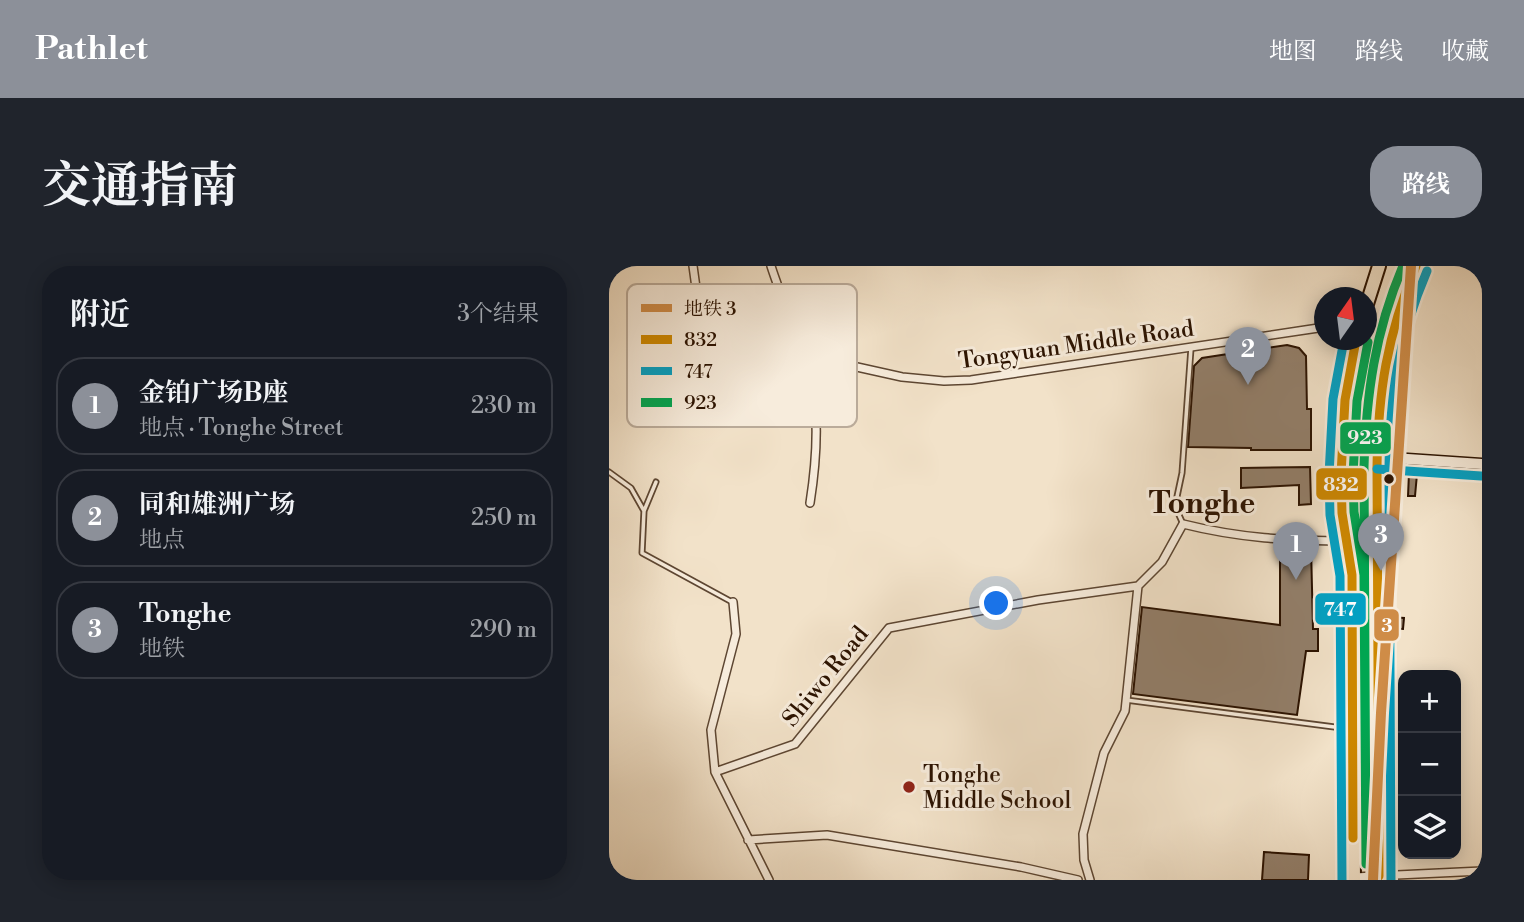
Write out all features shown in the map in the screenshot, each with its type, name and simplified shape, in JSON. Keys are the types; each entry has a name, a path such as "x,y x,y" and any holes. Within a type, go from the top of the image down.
{"highway":[{"path":"1372,287 1379,266"},
{"path":"1379,878 1376,487 1381,391 1387,350 1400,304 1416,266"},
{"path":"1354,350 1347,386 1341,497 1352,575 1354,878"}],"street":[{"name":"Tongyuan Middle Road","path":"693,266 695,284"},
{"path":"771,266 777,284"},
{"name":"Tongyuan Middle Road","path":"857,367 902,377 944,382 971,380 1314,330"},
{"path":"1308,331 1314,332"},
{"path":"1346,350 1353,356"},
{"path":"1347,386 1364,388 1368,394 1366,478 1376,487"},
{"path":"810,503 815,472 815,427"},
{"path":"1378,457 1482,464"},
{"path":"1090,880 1084,860 1083,834 1104,753 1125,711 1138,586 1162,562 1183,524 1270,540 1347,541"},
{"name":"Shiwo Road","path":"715,772 795,744 889,628 1038,600 1138,586"},
{"path":"733,602 736,634 711,730 715,772 769,880"},
{"path":"748,840 827,835 1021,867 1078,880"},
{"path":"1354,878 1482,871"}],"lane":[{"path":"1183,524 1175,506 1182,473 1191,348"},
{"path":"609,472 631,488 644,511"},
{"path":"656,482 644,511 642,553 733,602"},
{"path":"1126,699 1352,730"}],"building":[{"path":"1287,345 1299,348 1306,356 1307,409 1311,409 1311,450 1188,447 1194,366 1202,358"},
{"path":"1310,467 1311,504 1299,505 1299,485 1241,488 1241,468"},
{"path":"1409,473 1417,474 1415,496 1408,496"},
{"path":"1386,491 1398,492 1389,617 1404,618 1403,629 1388,628 1387,642"},
{"path":"1280,545 1311,547 1313,629 1318,629 1318,651 1306,651 1297,715 1133,694 1142,607 1280,625"},
{"path":"1369,579 1370,651 1364,651"},
{"path":"1264,852 1309,855 1308,880 1262,880"}],"metro line":[{"name":"3","path":"1373,880 1381,713 1411,266"}],"transit line":[{"name":"923","path":"1377,349 1385,315 1403,266"},
{"name":"832","path":"1379,876 1379,414 1391,340 1416,266"},
{"name":"747","path":"1391,880 1391,415 1402,344 1427,271"},
{"name":"747","path":"1342,350 1333,399 1329,475 1330,515 1340,576 1342,880"},
{"name":"832","path":"1353,838 1352,575 1342,513 1341,475 1345,400 1354,350"},
{"name":"923","path":"1367,350 1357,401 1353,475 1354,512 1364,575 1366,864 1364,467 1370,389 1377,350"},
{"name":"747","path":"1377,469 1481,476"}],"place":[{"name":"同和雄洲广场","path":"1248,385"},
{"name":"Tonghe","path":"1381,571"},
{"name":"金铂广场B座","path":"1296,580"},
{"name":"Tonghe Middle School","path":"909,787"}],"district":[{"name":"Tonghe","path":"1202,503"}]}
